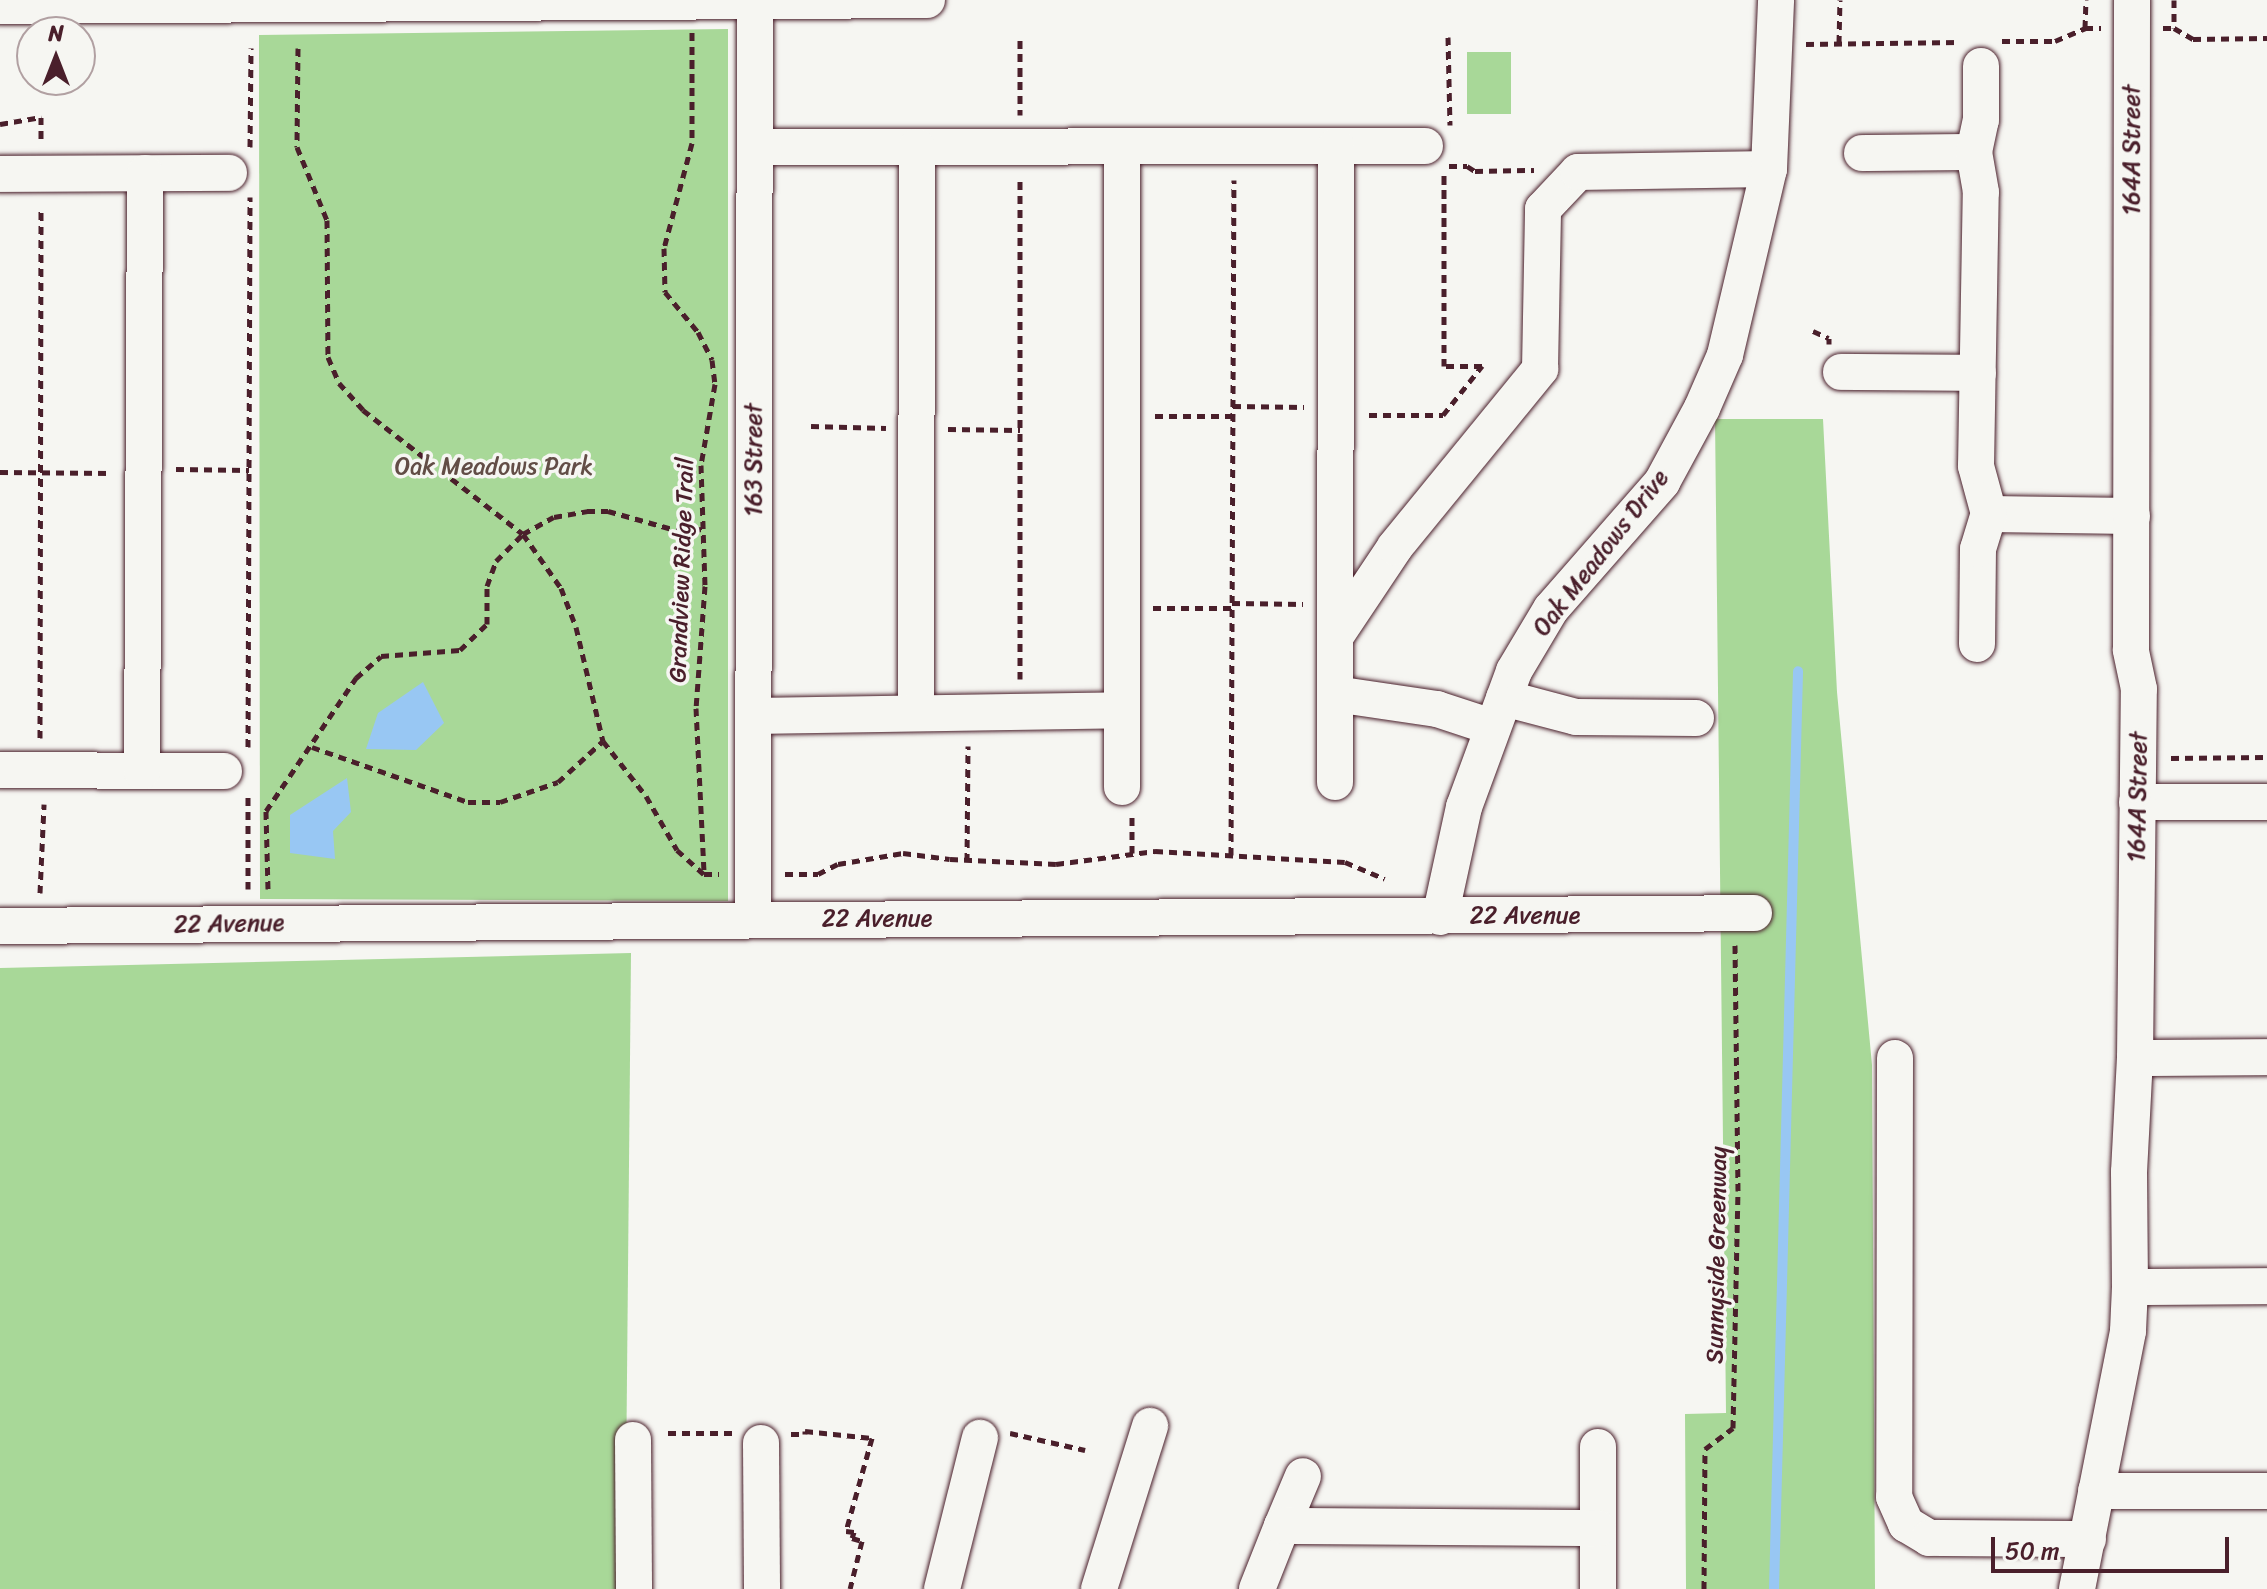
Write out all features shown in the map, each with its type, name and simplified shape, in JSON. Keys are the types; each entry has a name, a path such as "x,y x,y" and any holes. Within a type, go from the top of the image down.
{"street":[{"path":"0,6 927,0"},
{"name":"Oak Meadows Drive","path":"1440,917 1464,807 1514,671 1551,609 1662,482 1702,408 1725,355 1769,169 1776,0"},
{"name":"164A Street","path":"2077,1589 2128,1331 2130,1287 2129,1172 2135,1058 2139,689 2131,650 2132,0"},
{"name":"163 Street","path":"753,919 755,1"},
{"path":"1977,644 1978,549 1989,514 1976,466 1981,192 1974,152 1981,120 1981,66"},
{"path":"755,147 1336,146 1444,150"},
{"path":"1335,782 1336,146"},
{"path":"916,713 917,147"},
{"path":"1122,147 1122,787"},
{"path":"1862,153 1974,152"},
{"path":"1335,621 1540,369 1543,209 1578,172 1769,169"},
{"path":"0,174 243,170"},
{"path":"142,771 145,173"},
{"path":"1841,372 1978,373"},
{"path":"1989,514 2132,516"},
{"path":"1335,694 1437,709 1576,717 1696,718"},
{"path":"754,716 1122,710"},
{"path":"0,770 240,769"},
{"path":"2137,802 2267,802"},
{"name":"22 Avenue","path":"0,926 1754,913"},
{"path":"2135,1058 2267,1057"},
{"path":"1895,1058 1894,1497 1906,1524 1929,1538 2088,1539"},
{"path":"2130,1287 2267,1286"},
{"path":"1099,1589 1150,1426"},
{"path":"942,1589 980,1438"},
{"path":"633,1440 634,1589"},
{"path":"761,1443 762,1589"},
{"path":"1598,1447 1598,1589"},
{"path":"1257,1589 1303,1476"},
{"path":"2096,1491 2267,1491"},
{"path":"1282,1526 1598,1528"}],"path":[{"path":"1839,43 1840,0"},
{"path":"2085,28 2086,0"},
{"path":"2174,0 2174,28"},
{"path":"2160,28 2174,28 2193,39 2267,38"},
{"path":"1233,406 1443,415 1482,366 1444,366 1444,150 1448,37"},
{"path":"1020,40 1020,712"},
{"name":"Grandview Ridge Trail","path":"603,741 646,796 677,850 704,874 696,708 705,586 701,465 715,384 712,360 698,332 665,292 664,248 692,143 692,45"},
{"path":"248,889 240,769 243,170 251,48"},
{"path":"298,48 297,147 327,220 328,357 339,383 363,410 523,534 561,588 576,627 603,741 558,782 500,802 468,802 312,747"},
{"path":"0,124 41,117 43,871 38,926"},
{"path":"1231,855 1234,147"},
{"path":"1444,150 1475,171 1578,172"},
{"path":"1122,415 1233,416"},
{"path":"268,889 266,811 356,678 381,656 460,650 487,624 487,586 496,561 523,534 554,517 587,511 619,514 679,531 703,529"},
{"path":"1122,608 1232,606 1335,621"},
{"path":"967,861 969,712"},
{"path":"2138,758 2267,757"},
{"path":"772,873 818,874 838,864 903,853 967,861 1056,864 1155,851 1345,862 1378,879 1389,879"},
{"name":"Sunnyside Greenway","path":"1704,1589 1705,1449 1733,1428 1738,1191 1734,948 1754,913"},
{"path":"980,1438 990,1440 992,1428 1085,1450"},
{"path":"668,1433 749,1433 749,1443 775,1443 775,1434 805,1434 805,1431 872,1438 846,1531 854,1532 852,1538 862,1541 850,1589"}],"green space":[{"name":"Oak Meadows Park","path":"728,29 728,901 260,899 259,35"},
{"path":"1467,52 1511,52 1511,114 1467,114"},
{"path":"1715,419 1823,419 1837,692 1872,1065 1875,1589 1686,1589 1685,1414 1726,1413"},
{"path":"631,953 625,1589 0,1589 0,968"}],"water":[{"path":"423,682 444,723 416,750 366,749 378,713"},
{"path":"347,778 351,812 333,831 335,859 290,853 290,815"}],"waterway":[{"path":"1774,1589 1798,671"}]}
